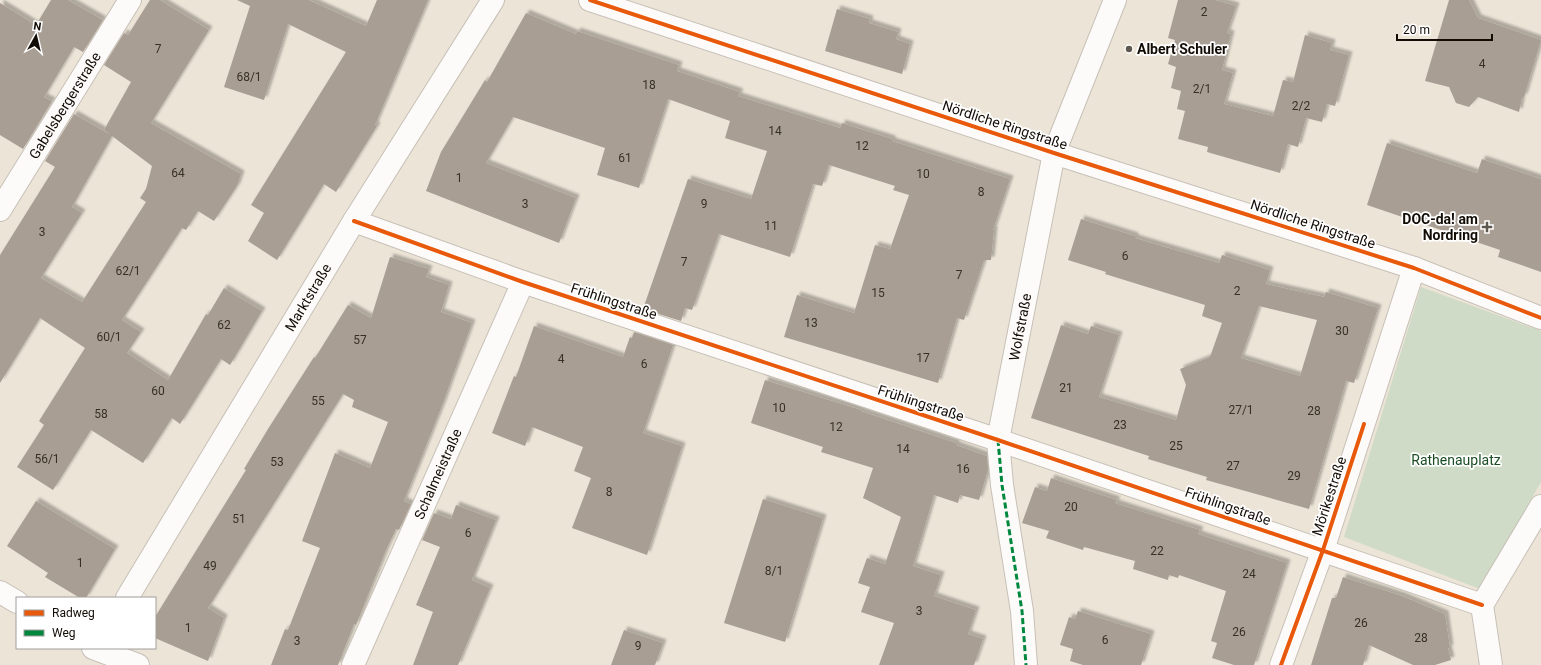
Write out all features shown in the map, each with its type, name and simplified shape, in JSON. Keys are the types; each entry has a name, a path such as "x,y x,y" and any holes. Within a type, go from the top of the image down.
{"street":[{"name":"Gabelsbergerstraße","path":"0,210 130,0"},
{"name":"Marktstraße","path":"128,597 354,221 493,0"},
{"name":"Nördliche Ringstraße","path":"590,0 1054,153 1414,268 1541,318"},
{"name":"Wolfstraße","path":"1026,665 1022,611 1002,484 998,440 1054,153 1115,0"},
{"name":"Frühlingstraße","path":"354,221 523,282 998,440 1482,605"},
{"name":"Mörikestraße","path":"1281,665 1323,550 1414,268"},
{"name":"Schalmeistraße","path":"353,665 523,282"},
{"path":"1491,665 1482,605 1541,506"},
{"path":"0,592 16,601"},
{"path":"93,653 138,665"}],"green space":[{"name":"Rathenauplatz","path":"1421,287 1541,331 1541,482 1480,589 1344,537"}],"building":[{"path":"51,0 68,0 103,20 83,52 74,47 44,97 52,101 23,149 0,135 0,3 36,25"},
{"path":"150,0 160,0 209,30 151,123 241,174 237,186 214,221 198,211 186,230 182,228 122,320 141,332 127,353 168,380 206,314 208,315 224,288 262,311 230,365 221,359 180,424 172,418 143,463 91,430 53,490 17,467 44,425 39,421 85,348 40,318 0,383 0,255 55,167 45,161 74,114 111,135 104,130 131,82 104,65 124,33 128,35","holes":["112,136 152,166 146,189 140,198 146,202 82,302 41,278 82,213 72,207"]},
{"path":"237,0 309,0 366,26 377,0 428,0 375,125 377,126 336,192 324,184 277,260 248,241 264,213 251,205 346,52 288,24 264,100 224,87 250,6"},
{"path":"1178,0 1215,0 1236,6 1227,33 1231,34 1222,70 1233,73 1224,104 1273,116 1283,80 1293,82 1305,35 1332,43 1330,50 1349,55 1335,106 1327,104 1322,122 1306,118 1298,147 1288,144 1280,173 1207,152 1208,147 1178,139 1185,111 1177,109 1181,91 1171,88 1176,67 1168,64 1175,40 1168,38"},
{"path":"1449,0 1469,0 1478,18 1541,40 1524,97 1522,97 1519,112 1478,97 1469,107 1456,103 1449,87 1425,81"},
{"path":"837,9 870,19 869,23 898,32 896,39 910,44 902,74 825,51"},
{"path":"526,13 576,34 577,31 679,65 677,71 740,92 738,96 840,128 842,123 892,139 892,141 1010,179 993,230 991,260 984,260 964,320 957,318 938,383 784,337 797,295 854,313 875,245 890,249 909,195 893,190 895,186 829,165 822,186 813,184 790,257 719,234 692,310 685,308 681,321 643,309 688,179 751,199 767,151 725,138 730,121 668,99 639,188 597,175 605,148 513,117 486,163 576,198 559,243 426,191 441,152 485,80 487,82"},
{"name":"DOC-da! am Nordring","path":"1387,143 1477,173 1482,159 1541,179 1541,272 1498,257 1500,250 1367,205"},
{"path":"1081,219 1135,236 1135,238 1219,263 1222,255 1270,270 1266,284 1324,297 1326,292 1378,308 1354,383 1346,381 1309,509 1206,480 1207,477 1148,459 1149,456 1031,418 1061,325 1088,334 1091,326 1119,335 1099,397 1176,420 1186,385 1180,369 1210,357 1222,323 1202,316 1205,305 1105,274 1106,272 1068,260","holes":["1259,306 1317,320 1300,376 1241,358"]},
{"path":"390,257 429,269 426,277 449,285 441,312 472,323 443,403 404,501 411,504 399,530 396,529 386,550 356,625 354,624 338,665 271,665 285,629 288,630 320,548 302,541 335,453 370,468 388,422 352,407 354,400 343,394 208,608 224,618 208,661 156,638 156,615 246,470 244,469 268,429 348,305 371,318"},
{"path":"534,326 623,357 630,337 632,338 634,332 673,345 643,433 682,446 647,555 572,528 591,478 574,471 583,447 532,427 525,446 492,433 514,376 516,377"},
{"path":"765,380 861,410 956,443 956,445 987,456 988,470 979,500 960,495 958,503 934,495 913,566 941,575 934,596 976,610 968,634 983,639 974,665 879,665 894,623 861,612 870,587 858,583 867,558 885,564 901,517 863,498 873,468 821,452 823,447 751,423"},
{"path":"1051,478 1117,500 1115,503 1200,530 1198,534 1287,563 1254,665 1234,665 1212,658 1217,643 1211,641 1226,591 1179,575 1178,578 1169,575 1168,580 1133,569 1135,561 1084,547 1083,550 1046,538 1049,531 1022,523 1035,487 1047,491"},
{"path":"763,499 823,518 785,642 724,623"},
{"path":"36,501 115,549 87,597 78,597 45,577 48,573 7,546"},
{"path":"456,505 496,520 472,580 490,588 458,665 413,665 433,612 416,605 440,547 422,540 434,513 451,519"},
{"path":"1343,577 1402,596 1445,614 1450,648 1448,648 1451,660 1435,665 1413,665 1369,645 1363,665 1311,665 1332,598 1336,598"},
{"path":"1078,611 1151,634 1141,665 1083,665 1070,661 1073,649 1060,645 1069,617 1075,619"},
{"path":"624,630 663,643 655,665 611,665"}],"marked path":[{"path":"998,440 1002,485 1022,611 1026,665"}],"cycle path":[{"path":"590,0 1054,153 1414,268 1541,318"},
{"path":"354,221 523,282 998,440 1482,605"},
{"path":"1281,665 1323,550 1364,424"}],"place":[{"name":"Albert Schuler","path":"1129,49"},
{"name":"DOC-da! am Nordring","path":"1487,227"}]}
